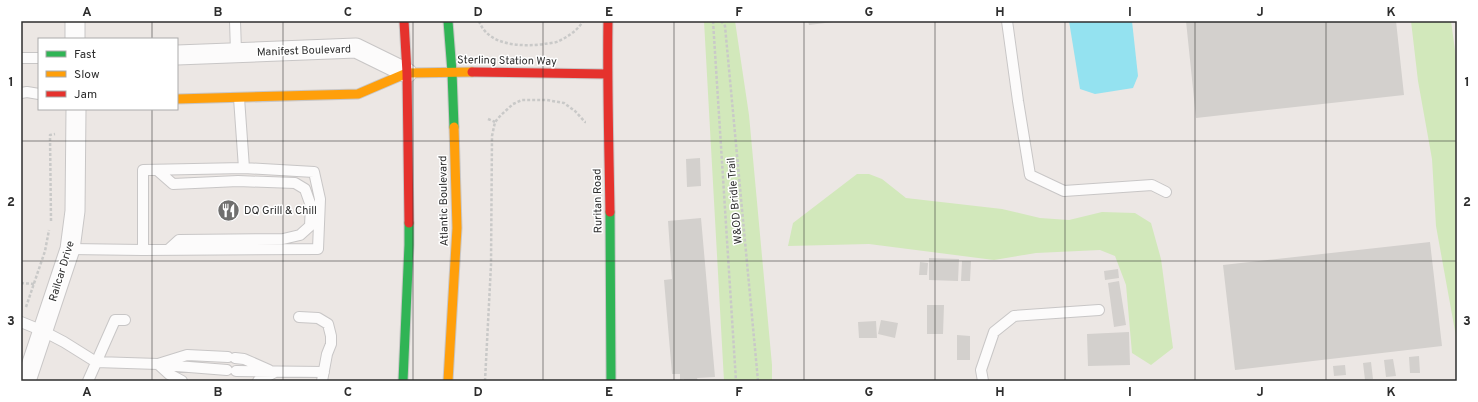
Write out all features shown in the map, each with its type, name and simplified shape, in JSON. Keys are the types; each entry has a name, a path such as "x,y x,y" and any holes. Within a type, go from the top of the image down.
{"street":[{"path":"75,21 75,38"},
{"path":"403,381 409,245 407,73 404,21"},
{"name":"Atlantic Boulevard","path":"448,21 452,72 457,228 448,381"},
{"name":"Ruritan Road","path":"608,21 607,74 609,112 611,381"},
{"name":"Manifest Boulevard","path":"178,55 356,48 407,73"},
{"name":"Sterling Station Way","path":"407,73 452,72 607,74"},
{"path":"178,99 358,94 407,73"},
{"name":"Railcar Drive","path":"26,381 70,249 75,211 76,110"}],"lane":[{"path":"235,21 236,52"},
{"path":"1007,21 1030,175 1064,191 1152,185 1166,192"},
{"path":"21,58 38,58"},
{"path":"21,93 27,92 38,94"},
{"path":"239,98 244,168"},
{"path":"70,249 143,250 168,250 318,249 320,200 314,172 244,168 143,170 143,250"},
{"path":"157,170 173,184 238,181 295,183 305,189 310,206 310,226 300,235 283,239 179,240 168,250"},
{"path":"983,381 981,370 994,332 1014,316 1099,310"},
{"path":"22,318 96,362 158,364 275,372 323,377 327,354 331,344 328,324 318,318 299,318"},
{"path":"88,381 115,320 125,320"},
{"path":"158,364 187,355 231,358 244,359 275,372"},
{"path":"158,364 169,374 182,381"},
{"path":"258,381 275,372"}],"path":[{"path":"479,21 481,27 494,39 510,44 530,45 558,41 577,30 583,21"},
{"path":"713,21 736,381"},
{"name":"W&OD Bridle Trail","path":"721,21 725,26 758,381"},
{"path":"485,381 491,265 492,136 496,122 507,108 522,100 547,100 564,103 575,111 585,122 609,112"},
{"path":"488,119 496,122"},
{"path":"22,318 45,250 51,224 50,135 60,133"},
{"path":"21,283 34,284"}],"green space":[{"path":"704,21 735,21 749,115 772,365 772,381 724,381"},
{"path":"1411,21 1451,21 1457,65 1457,342 1436,226 1432,159 1418,81"},
{"path":"857,174 869,174 882,179 906,198 1002,209 1040,218 1069,220 1102,212 1135,213 1151,223 1161,259 1173,348 1151,365 1132,353 1126,285 1115,256 1100,250 1036,253 994,260 869,244 788,246 793,223"}],"water":[{"path":"1069,21 1132,21 1138,76 1133,88 1095,94 1080,89"}],"building":[{"path":"808,21 833,21 833,22 809,25"},
{"path":"1186,21 1396,21 1404,95 1196,118"},
{"path":"700,158 701,186 687,187 686,159"},
{"path":"701,218 715,377 697,378 698,381 684,381 684,379 680,380 680,374 672,374 664,280 672,279 668,221"},
{"path":"1430,242 1442,346 1235,370 1223,265"},
{"path":"929,258 959,259 958,281 929,280"},
{"path":"962,261 971,261 970,281 961,281"},
{"path":"920,262 928,263 927,275 919,275"},
{"path":"1118,269 1119,278 1105,280 1104,271"},
{"path":"1119,281 1126,325 1114,327 1108,283"},
{"path":"927,305 944,305 943,334 927,334"},
{"path":"881,320 898,323 895,338 878,334"},
{"path":"876,321 877,338 859,338 858,322"},
{"path":"1129,332 1130,365 1088,366 1087,334"},
{"path":"957,335 970,336 970,360 957,360"},
{"path":"1419,356 1420,373 1410,373 1409,357"},
{"path":"1393,359 1396,376 1386,377 1384,360"},
{"path":"1371,362 1373,379 1365,380 1363,363"},
{"path":"1345,365 1346,375 1334,376 1333,366"}],"traffic: fast":[{"path":"448,21 454,127"},
{"path":"610,212 611,381"},
{"path":"403,381 409,223"}],"traffic: slow":[{"path":"178,99 358,94 407,73 472,72"},
{"path":"448,381 457,228 454,127"}],"traffic: jam":[{"path":"404,21 407,73 409,223"},
{"path":"608,21 610,212"},
{"path":"472,72 607,74"}],"place":[{"name":"DQ Grill & Chill","path":"228,210"}]}
